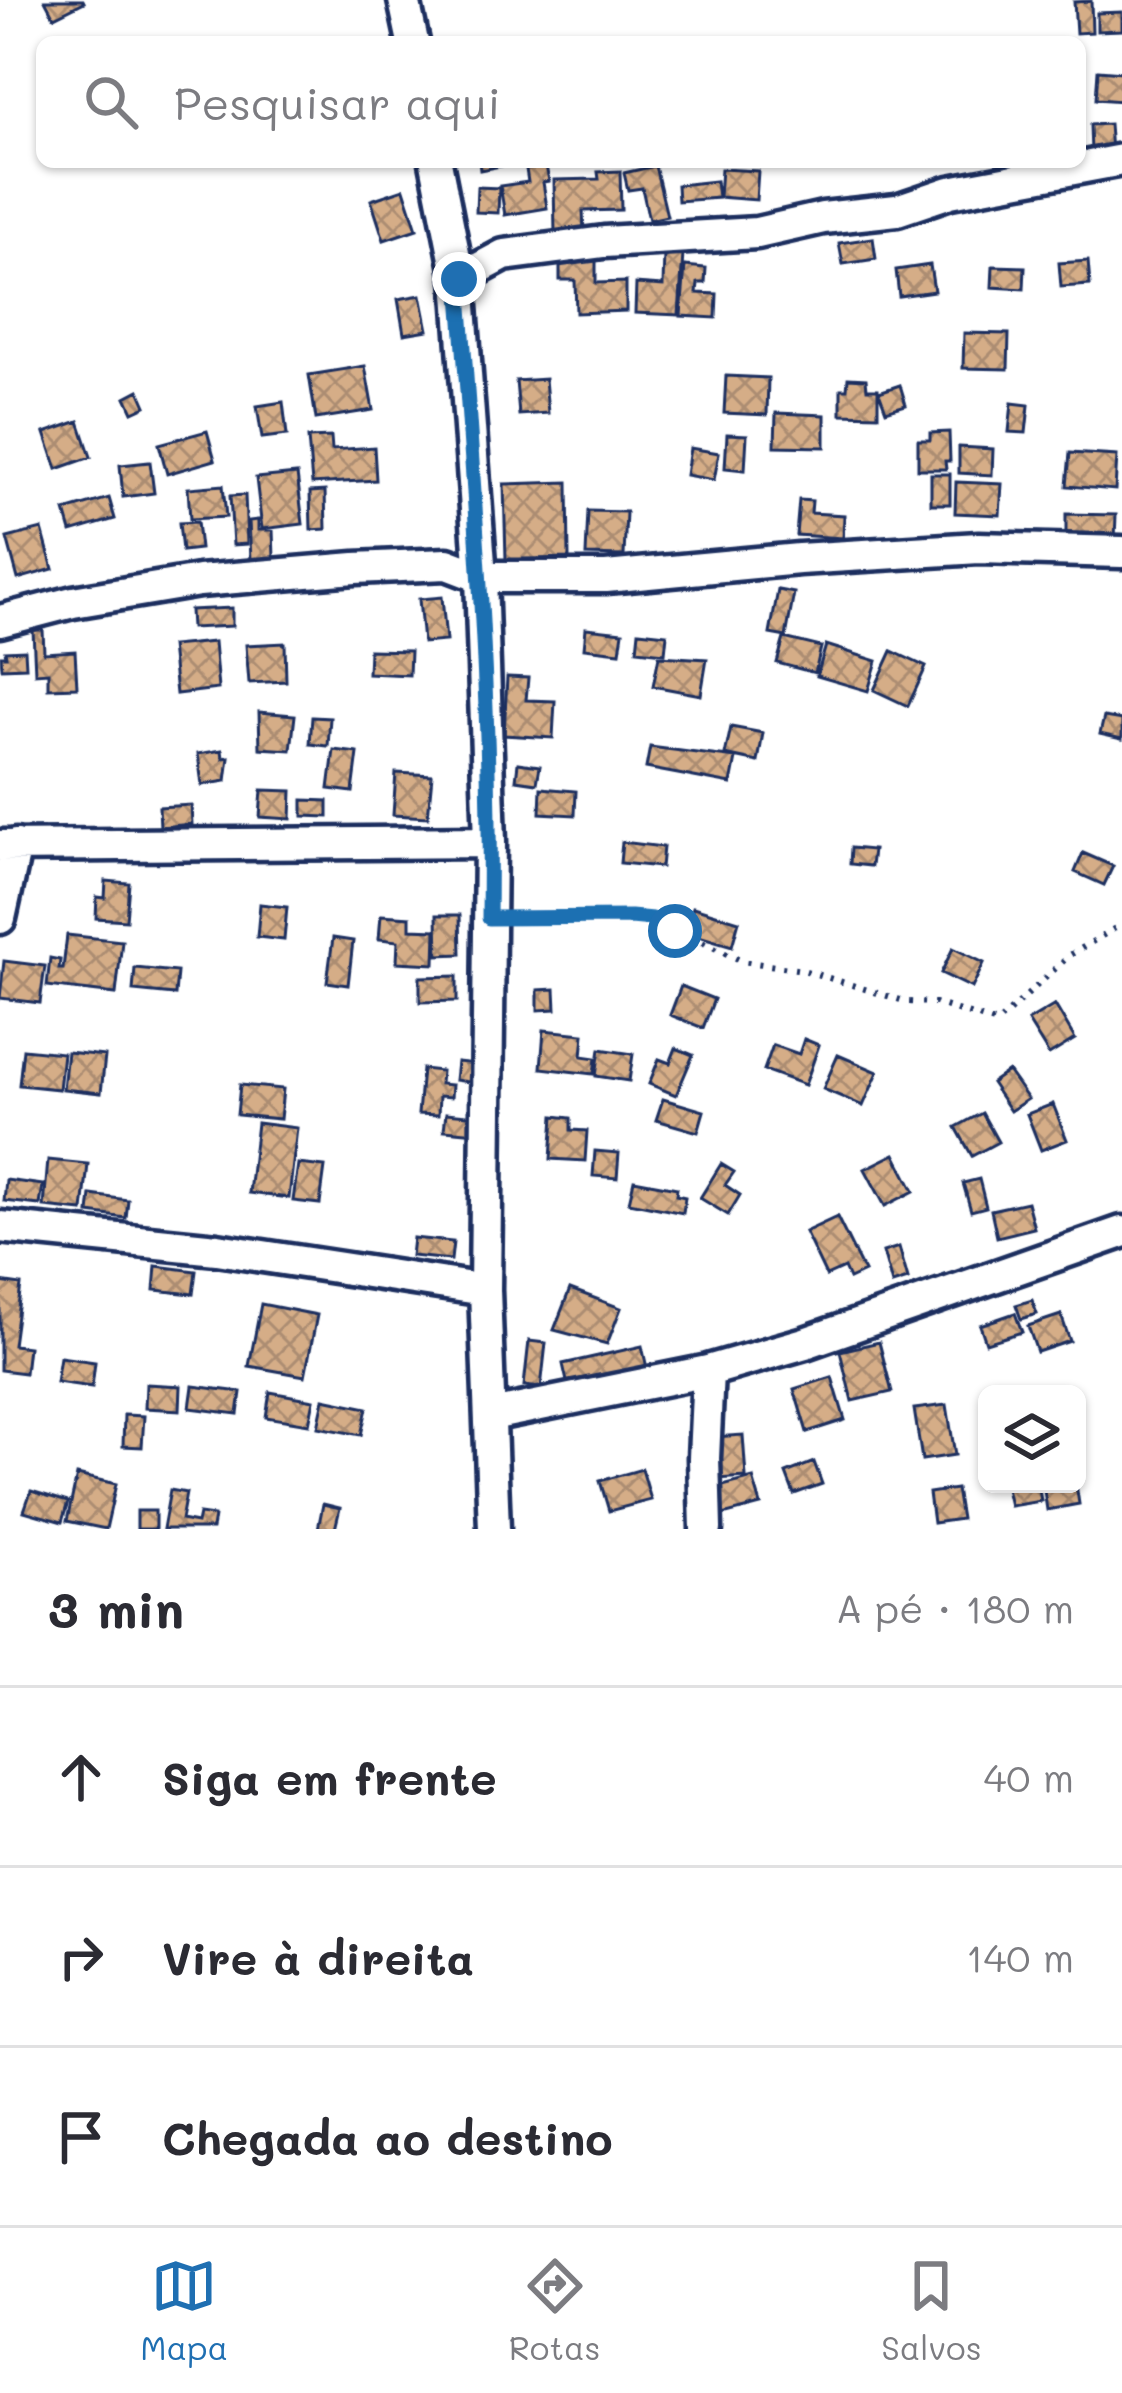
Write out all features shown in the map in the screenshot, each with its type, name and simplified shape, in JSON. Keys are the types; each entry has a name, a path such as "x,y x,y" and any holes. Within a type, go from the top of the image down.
{"street":[{"path":"404,0 411,36"},
{"path":"1086,167 1122,160"},
{"path":"437,168 459,279 481,577 490,842 485,1290 494,1529"},
{"path":"459,279 504,255 604,242 757,233 823,218 897,210 950,193 1080,168"},
{"path":"0,621 73,602 199,581 447,564 481,577 606,577 979,548 1122,552"},
{"path":"0,918 8,846 490,842"},
{"path":"0,1227 217,1249 485,1290"},
{"path":"491,1415 708,1371 898,1313 1122,1232"},
{"path":"706,1529 708,1371"}],"path":[{"path":"489,918 652,919 742,961 820,975 998,1023 1070,955 1122,923"}],"building":[{"path":"45,0 83,0 84,2 54,17"},
{"path":"1091,1 1092,32 1076,33 1074,2"},
{"path":"1122,12 1122,30 1097,31 1097,13"},
{"path":"1098,70 1122,72 1122,101 1096,99"},
{"path":"1109,124 1111,152 1091,153 1090,125"},
{"path":"546,168 549,181 543,182 547,208 505,215 500,186 528,182 526,169"},
{"path":"655,168 667,216 649,220 642,188 628,190 624,173"},
{"path":"721,169 758,171 756,200 719,197"},
{"path":"620,171 621,210 583,211 584,233 555,234 554,180 599,179 598,172"},
{"path":"716,181 718,198 678,201 677,185"},
{"path":"477,187 499,188 498,213 476,212"},
{"path":"404,189 417,229 384,240 371,200"},
{"path":"873,238 876,259 843,264 839,243"},
{"path":"664,253 683,254 679,315 635,313 636,284 663,286"},
{"path":"596,260 596,283 626,282 626,311 576,313 575,280 560,280 560,261"},
{"path":"1088,261 1090,285 1061,287 1059,263"},
{"path":"930,265 934,291 899,296 896,270"},
{"path":"685,266 706,268 705,283 698,283 697,293 717,294 716,318 681,316"},
{"path":"993,266 1025,267 1024,289 992,287"},
{"path":"421,295 428,330 404,334 398,299"},
{"path":"964,333 1009,334 1008,369 963,368"},
{"path":"365,366 373,410 316,419 309,375"},
{"path":"726,376 768,378 767,415 724,413"},
{"path":"848,378 866,379 867,389 878,389 878,415 841,414 841,389 847,389"},
{"path":"545,379 548,413 519,415 516,381"},
{"path":"900,385 906,405 886,411 879,392"},
{"path":"139,390 146,406 133,412 126,397"},
{"path":"283,402 287,435 262,438 257,406"},
{"path":"1012,403 1029,405 1026,433 1009,432"},
{"path":"776,413 825,415 825,447 775,446"},
{"path":"79,421 91,457 57,469 45,433"},
{"path":"207,431 215,460 167,474 159,444"},
{"path":"949,432 946,469 918,469 918,440 930,440 930,433"},
{"path":"727,434 747,435 745,470 725,468"},
{"path":"331,437 332,450 374,447 376,480 312,484 308,438"},
{"path":"959,447 993,449 992,475 959,473"},
{"path":"690,448 719,453 714,480 686,475"},
{"path":"1070,453 1117,456 1115,490 1067,486"},
{"path":"150,462 154,493 123,497 120,465"},
{"path":"297,474 303,524 262,529 256,478"},
{"path":"931,474 950,474 950,504 931,504"},
{"path":"568,482 569,558 506,560 504,484"},
{"path":"956,482 1002,484 1000,515 955,513"},
{"path":"223,485 226,517 190,519 188,488"},
{"path":"325,491 326,529 311,530 310,492"},
{"path":"245,495 247,544 233,545 230,496"},
{"path":"109,498 115,519 71,532 65,511"},
{"path":"799,500 812,501 811,513 844,515 843,538 796,535"},
{"path":"588,511 626,512 624,556 586,555"},
{"path":"1066,514 1116,515 1115,539 1066,538"},
{"path":"258,520 258,530 273,530 274,558 251,559 249,521"},
{"path":"197,522 200,549 182,551 179,523"},
{"path":"42,529 53,569 18,579 7,538"},
{"path":"778,590 794,593 786,637 770,634"},
{"path":"442,597 446,641 423,643 419,599"},
{"path":"232,608 232,626 191,628 190,610"},
{"path":"586,628 623,632 620,652 584,648"},
{"path":"33,630 43,630 44,653 75,651 77,687 48,688 48,672 35,673"},
{"path":"639,631 667,634 665,653 637,650"},
{"path":"784,638 821,647 815,673 777,663"},
{"path":"214,642 218,689 176,694 171,646"},
{"path":"285,643 286,681 249,683 246,645"},
{"path":"826,645 877,661 868,691 817,676"},
{"path":"25,650 26,667 2,668 5,651"},
{"path":"369,650 410,651 409,675 368,673"},
{"path":"892,651 926,667 908,706 874,690"},
{"path":"659,656 707,659 701,695 653,686"},
{"path":"507,677 528,678 526,700 555,701 553,738 504,735"},
{"path":"259,712 295,715 291,750 260,748"},
{"path":"312,717 330,718 328,746 310,744"},
{"path":"1104,717 1122,720 1122,739 1100,734"},
{"path":"731,727 763,733 758,762 725,755"},
{"path":"650,747 736,758 731,784 646,768"},
{"path":"222,750 223,758 229,757 226,781 202,785 198,754"},
{"path":"334,750 358,753 353,792 329,789"},
{"path":"518,763 540,766 537,783 516,780"},
{"path":"396,773 432,775 428,817 393,815"},
{"path":"541,788 576,791 575,815 540,813"},
{"path":"262,790 292,791 291,819 260,817"},
{"path":"303,800 328,801 328,817 303,816"},
{"path":"191,805 192,824 160,827 159,807"},
{"path":"622,842 663,847 661,867 620,863"},
{"path":"851,848 873,850 871,866 850,864"},
{"path":"1083,853 1113,866 1104,885 1075,872"},
{"path":"106,881 129,883 126,920 96,918 97,897 105,898"},
{"path":"260,904 287,907 284,940 257,937"},
{"path":"693,907 739,921 732,946 685,932"},
{"path":"381,915 410,917 410,929 436,930 435,964 397,962 398,941 379,939"},
{"path":"437,915 460,915 461,954 438,955"},
{"path":"67,935 122,941 116,994 47,986 50,958 60,960 59,969 63,969"},
{"path":"333,938 353,941 348,985 327,982"},
{"path":"953,948 984,963 972,988 941,973"},
{"path":"4,961 45,966 40,1003 0,998"},
{"path":"135,968 177,972 175,995 133,991"},
{"path":"457,976 457,1001 420,1002 420,977"},
{"path":"681,986 714,999 703,1028 670,1015"},
{"path":"555,989 556,1009 538,1010 538,990"},
{"path":"1055,1005 1075,1039 1049,1055 1028,1021"},
{"path":"544,1030 584,1034 582,1056 596,1058 594,1074 541,1068"},
{"path":"804,1039 819,1045 805,1085 764,1070 773,1045 799,1054"},
{"path":"676,1048 693,1055 676,1095 649,1084 659,1059 670,1063"},
{"path":"23,1049 63,1053 59,1089 19,1085"},
{"path":"600,1049 633,1054 629,1081 596,1076"},
{"path":"67,1052 105,1056 101,1093 63,1089"},
{"path":"838,1055 878,1072 863,1106 823,1089"},
{"path":"457,1062 477,1064 476,1083 455,1080"},
{"path":"422,1069 441,1071 440,1084 452,1085 451,1097 439,1096 438,1115 418,1114"},
{"path":"1008,1071 1028,1099 1010,1111 991,1083"},
{"path":"240,1085 283,1089 280,1119 237,1115"},
{"path":"663,1099 704,1111 698,1132 656,1120"},
{"path":"1053,1104 1067,1140 1041,1150 1027,1114"},
{"path":"446,1113 479,1116 478,1133 444,1130"},
{"path":"982,1113 998,1142 972,1156 956,1127"},
{"path":"554,1116 571,1118 571,1130 587,1131 585,1161 551,1159"},
{"path":"257,1123 297,1128 289,1198 249,1193"},
{"path":"595,1151 619,1153 617,1178 593,1176"},
{"path":"895,1154 914,1191 885,1206 865,1169"},
{"path":"48,1160 88,1164 83,1211 44,1207"},
{"path":"298,1164 325,1167 320,1204 293,1201"},
{"path":"721,1164 734,1172 725,1185 740,1195 728,1215 700,1198"},
{"path":"979,1179 986,1207 971,1211 963,1183"},
{"path":"6,1180 43,1185 40,1205 4,1201"},
{"path":"634,1180 677,1188 676,1195 685,1197 683,1213 629,1202"},
{"path":"91,1195 128,1200 126,1218 89,1213"},
{"path":"1027,1202 1034,1228 997,1237 991,1210"},
{"path":"837,1217 864,1272 849,1279 844,1268 826,1276 805,1232"},
{"path":"413,1238 453,1242 451,1260 411,1256"},
{"path":"899,1247 908,1279 892,1284 883,1252"},
{"path":"156,1266 196,1271 193,1294 154,1290"},
{"path":"0,1282 21,1285 13,1345 28,1347 25,1373 0,1370"},
{"path":"570,1289 621,1308 607,1344 554,1330"},
{"path":"1032,1300 1037,1314 1021,1319 1016,1305"},
{"path":"261,1304 317,1315 305,1376 249,1366"},
{"path":"1015,1313 1022,1332 986,1343 980,1325"},
{"path":"1061,1315 1070,1341 1037,1352 1028,1326"},
{"path":"529,1341 546,1343 541,1388 524,1386"},
{"path":"879,1342 892,1392 852,1401 840,1351"},
{"path":"642,1346 647,1368 568,1386 563,1364"},
{"path":"60,1357 95,1362 92,1387 56,1382"},
{"path":"832,1377 845,1420 807,1432 794,1389"},
{"path":"146,1384 181,1386 180,1410 145,1408"},
{"path":"193,1386 241,1392 238,1414 190,1408"},
{"path":"270,1392 314,1400 309,1424 266,1417"},
{"path":"324,1399 367,1408 361,1435 318,1427"},
{"path":"947,1405 955,1455 922,1460 914,1409"},
{"path":"124,1415 144,1416 142,1447 123,1446"},
{"path":"743,1435 746,1477 717,1479 714,1437"},
{"path":"814,1462 822,1484 794,1494 786,1473"},
{"path":"642,1469 651,1500 609,1511 600,1481"},
{"path":"77,1475 116,1484 106,1529 67,1521"},
{"path":"753,1478 761,1505 723,1515 715,1488"},
{"path":"956,1489 961,1519 933,1523 929,1493"},
{"path":"170,1490 186,1493 181,1520 197,1523 199,1514 214,1516 212,1529 163,1529"},
{"path":"31,1491 68,1502 62,1522 24,1511"},
{"path":"1007,1493 1040,1493 1041,1501 1010,1506"},
{"path":"1044,1493 1077,1493 1079,1504 1047,1510"},
{"path":"323,1504 340,1508 335,1529 318,1529"},
{"path":"137,1511 155,1511 155,1529 137,1529"}],"route":[{"path":"459,279 481,577 489,918 631,917 652,919 675,931"}]}
